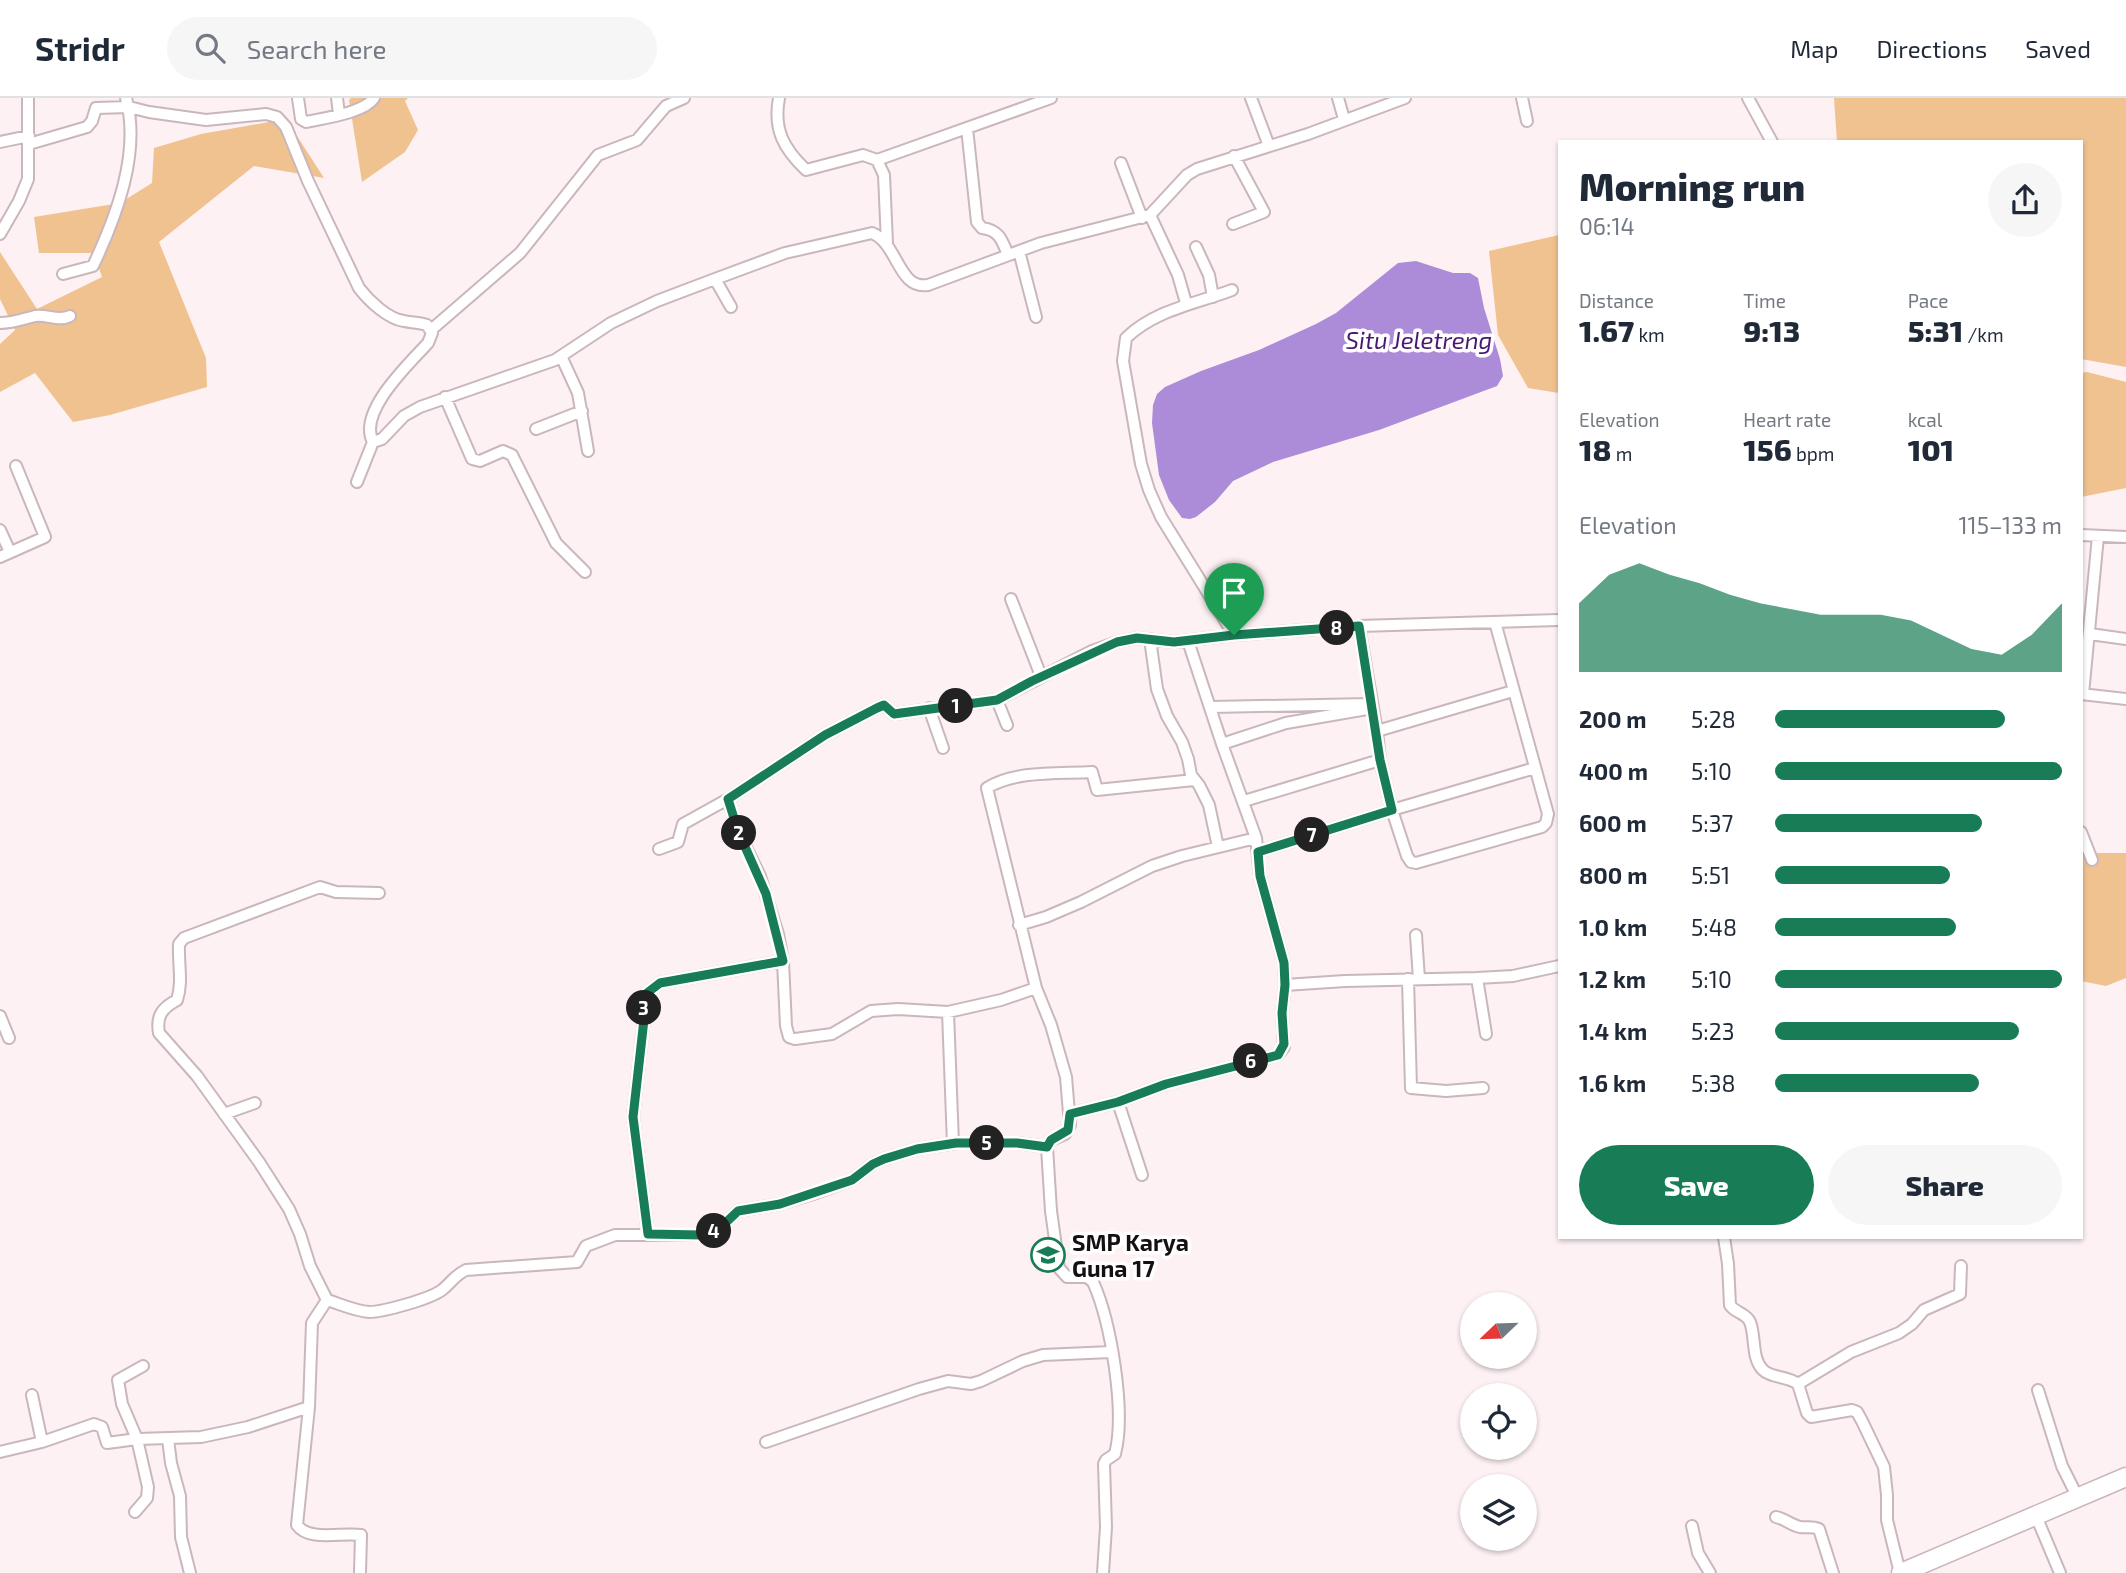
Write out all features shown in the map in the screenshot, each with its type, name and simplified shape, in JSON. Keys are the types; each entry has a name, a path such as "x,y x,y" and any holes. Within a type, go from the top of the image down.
{"main road":[{"path":"1901,1573 2126,1477"}],"street":[{"path":"0,234 28,179 28,98"},
{"path":"298,98 301,119 306,122 370,105 374,98"},
{"path":"337,98 339,114"},
{"path":"431,330 520,253 598,155 637,140 666,106 684,98"},
{"path":"779,98 779,128 787,151 806,170 863,155 877,160 1051,98"},
{"path":"1251,98 1269,146"},
{"path":"1338,98 1344,119"},
{"path":"373,442 382,439 404,416 420,407 561,356 611,323 657,301 785,253 865,234 878,235 887,243 909,281 920,286 1041,243 1146,216 1187,175 1234,156 1405,98"},
{"path":"1521,98 1527,121"},
{"path":"1748,98 1771,140"},
{"path":"63,274 90,269 96,261 124,180 131,137 127,102"},
{"path":"0,142 29,140 87,127 96,108 127,102 149,112 206,120 266,114 281,120 359,288 390,316 427,325 432,333 428,343 379,401 371,422 370,436 373,442 357,482"},
{"path":"967,128 977,222 982,228 998,233 1013,253 1036,317"},
{"path":"1233,224 1264,212 1234,156"},
{"path":"877,160 884,175 887,243"},
{"path":"1121,163 1178,275 1186,303"},
{"path":"1196,247 1209,275 1213,297"},
{"path":"715,279 731,307"},
{"path":"1232,290 1186,303 1135,329 1126,338 1123,361 1141,464 1154,503 1234,635"},
{"path":"0,323 19,322 36,316 64,319 70,316"},
{"path":"561,356 573,377 588,451"},
{"path":"445,397 470,455 480,461 503,451 512,455 556,543 585,572"},
{"path":"536,429 582,411"},
{"path":"0,530 5,555 46,537 16,466"},
{"path":"2083,535 2126,537"},
{"path":"2083,681 2098,536"},
{"path":"1011,599 1041,676"},
{"path":"659,849 678,842 683,824 728,799 814,742 877,708 884,705 894,714 997,700 1041,676 1117,642 1150,639 1174,642 1359,626 1558,620"},
{"path":"1359,626 1380,760 1392,810 1407,856 1411,862 1422,863 1542,827 1546,823 1548,814 1495,622"},
{"path":"2087,628 2126,639"},
{"path":"1150,639 1157,689 1167,716 1182,742 1191,775 1209,805 1218,847"},
{"path":"1070,1114 1118,1102 1166,1084 1278,1055 1284,1044 1284,963 1260,876 1256,838 1188,640"},
{"path":"1377,731 1513,691"},
{"path":"2083,694 2126,699"},
{"path":"997,700 1007,725"},
{"path":"1211,706 1372,706"},
{"path":"1222,744 1286,723 1372,706"},
{"path":"929,708 943,748"},
{"path":"1244,801 1380,760"},
{"path":"1258,852 1535,768"},
{"path":"1103,1573 1106,1527 1104,1464 1115,1454 1120,1423 1111,1352 1106,1324 1093,1282 1087,1277 1067,1277 1059,1268 1051,1211 1047,1147 1051,1140 1068,1130 1070,1114 1061,1058 1036,988 987,788 995,783 1021,777 1092,772 1097,790 1194,780"},
{"path":"728,799 738,831 766,894 783,961 786,1026 789,1037 795,1039 832,1034 871,1011 898,1009 947,1012 1001,1000 1036,988"},
{"path":"2083,837 2092,860"},
{"path":"1019,925 1081,902 1152,866 1256,838"},
{"path":"379,893 336,892 320,887 184,938 179,944 181,981 177,1000 164,1006 159,1016 159,1033 175,1049 224,1114 289,1209 310,1266 327,1300 369,1311 381,1310 434,1294 458,1273 466,1270 577,1262 586,1246 615,1235 701,1235 719,1229 738,1211 780,1204 852,1180 873,1164 899,1154 953,1144 1017,1143 1047,1147"},
{"path":"1416,934 1411,1088 1458,1091 1483,1088"},
{"path":"648,1234 633,1117 647,993 660,983 783,961"},
{"path":"1285,985 1513,976 1558,966"},
{"path":"1477,978 1486,1034"},
{"path":"947,1012 953,1144"},
{"path":"0,1016 9,1038"},
{"path":"1118,1102 1142,1175"},
{"path":"224,1114 255,1103"},
{"path":"1724,1239 1730,1305 1750,1323 1759,1364 1766,1372 1786,1377 1798,1384 1807,1413 1811,1417 1852,1410 1857,1412 1862,1421 1884,1467 1887,1520 1901,1573"},
{"path":"1798,1384 1852,1352 1899,1333 1912,1324 1924,1310 1960,1294 1961,1266"},
{"path":"327,1300 313,1323 309,1407 297,1525 304,1532 312,1534 360,1535 360,1573"},
{"path":"766,1442 948,1381 971,1384 981,1381 1023,1361 1043,1355 1111,1352"},
{"path":"135,1512 147,1497 148,1487 137,1439 122,1404 118,1380 143,1366"},
{"path":"2038,1390 2062,1466 2078,1498"},
{"path":"32,1395 42,1441"},
{"path":"0,1452 94,1424 102,1427 107,1443 201,1437 248,1427 309,1407"},
{"path":"168,1439 180,1496 181,1537 190,1573"},
{"path":"2036,1516 2060,1573"},
{"path":"1776,1517 1784,1518 1798,1527 1815,1526 1819,1529 1833,1573"},
{"path":"1692,1526 1698,1552 1710,1573"}],"shaded area":[{"path":"408,98 405,101 418,130 405,152 362,182 349,100"},
{"path":"1834,98 2126,98 2126,367 2083,359 2083,140 1837,140"},
{"path":"286,119 324,178 254,166 159,242 206,358 207,387 110,415 73,422 35,373 0,392 0,344 15,330 0,299 0,252 37,309 102,277 94,253 39,253 34,217 120,203 152,183 154,148 201,134"},
{"path":"1558,235 1558,393 1528,388 1498,335 1489,251"},
{"path":"2083,373 2126,382 2126,488 2083,497"},
{"path":"2083,853 2126,853 2126,978 2106,986 2083,981"}],"water":[{"name":"Situ Jeletreng","path":"1416,261 1453,273 1470,273 1478,278 1503,376 1497,386 1379,430 1273,462 1233,481 1215,502 1196,517 1182,518 1169,500 1159,475 1152,423 1157,394 1165,387 1201,371 1259,350 1316,324 1336,313 1398,263"}],"place":[{"name":"SMP Karya Guna 17","path":"1048,1255"}],"route":[{"path":"1359,626 1380,760 1392,810 1258,852 1260,876 1284,963 1282,1051 1278,1055 1166,1084 1118,1102 1070,1114 1068,1130 1051,1140 1047,1147 1017,1143 956,1143 917,1149 873,1164 852,1180 780,1204 738,1211 719,1229 701,1235 648,1234 633,1117 647,993 660,983 783,961 778,934 760,876 738,831 728,799 825,735 884,705 894,714 997,700 1092,651 1117,642 1137,638 1174,642 1234,635 1359,626"}]}
